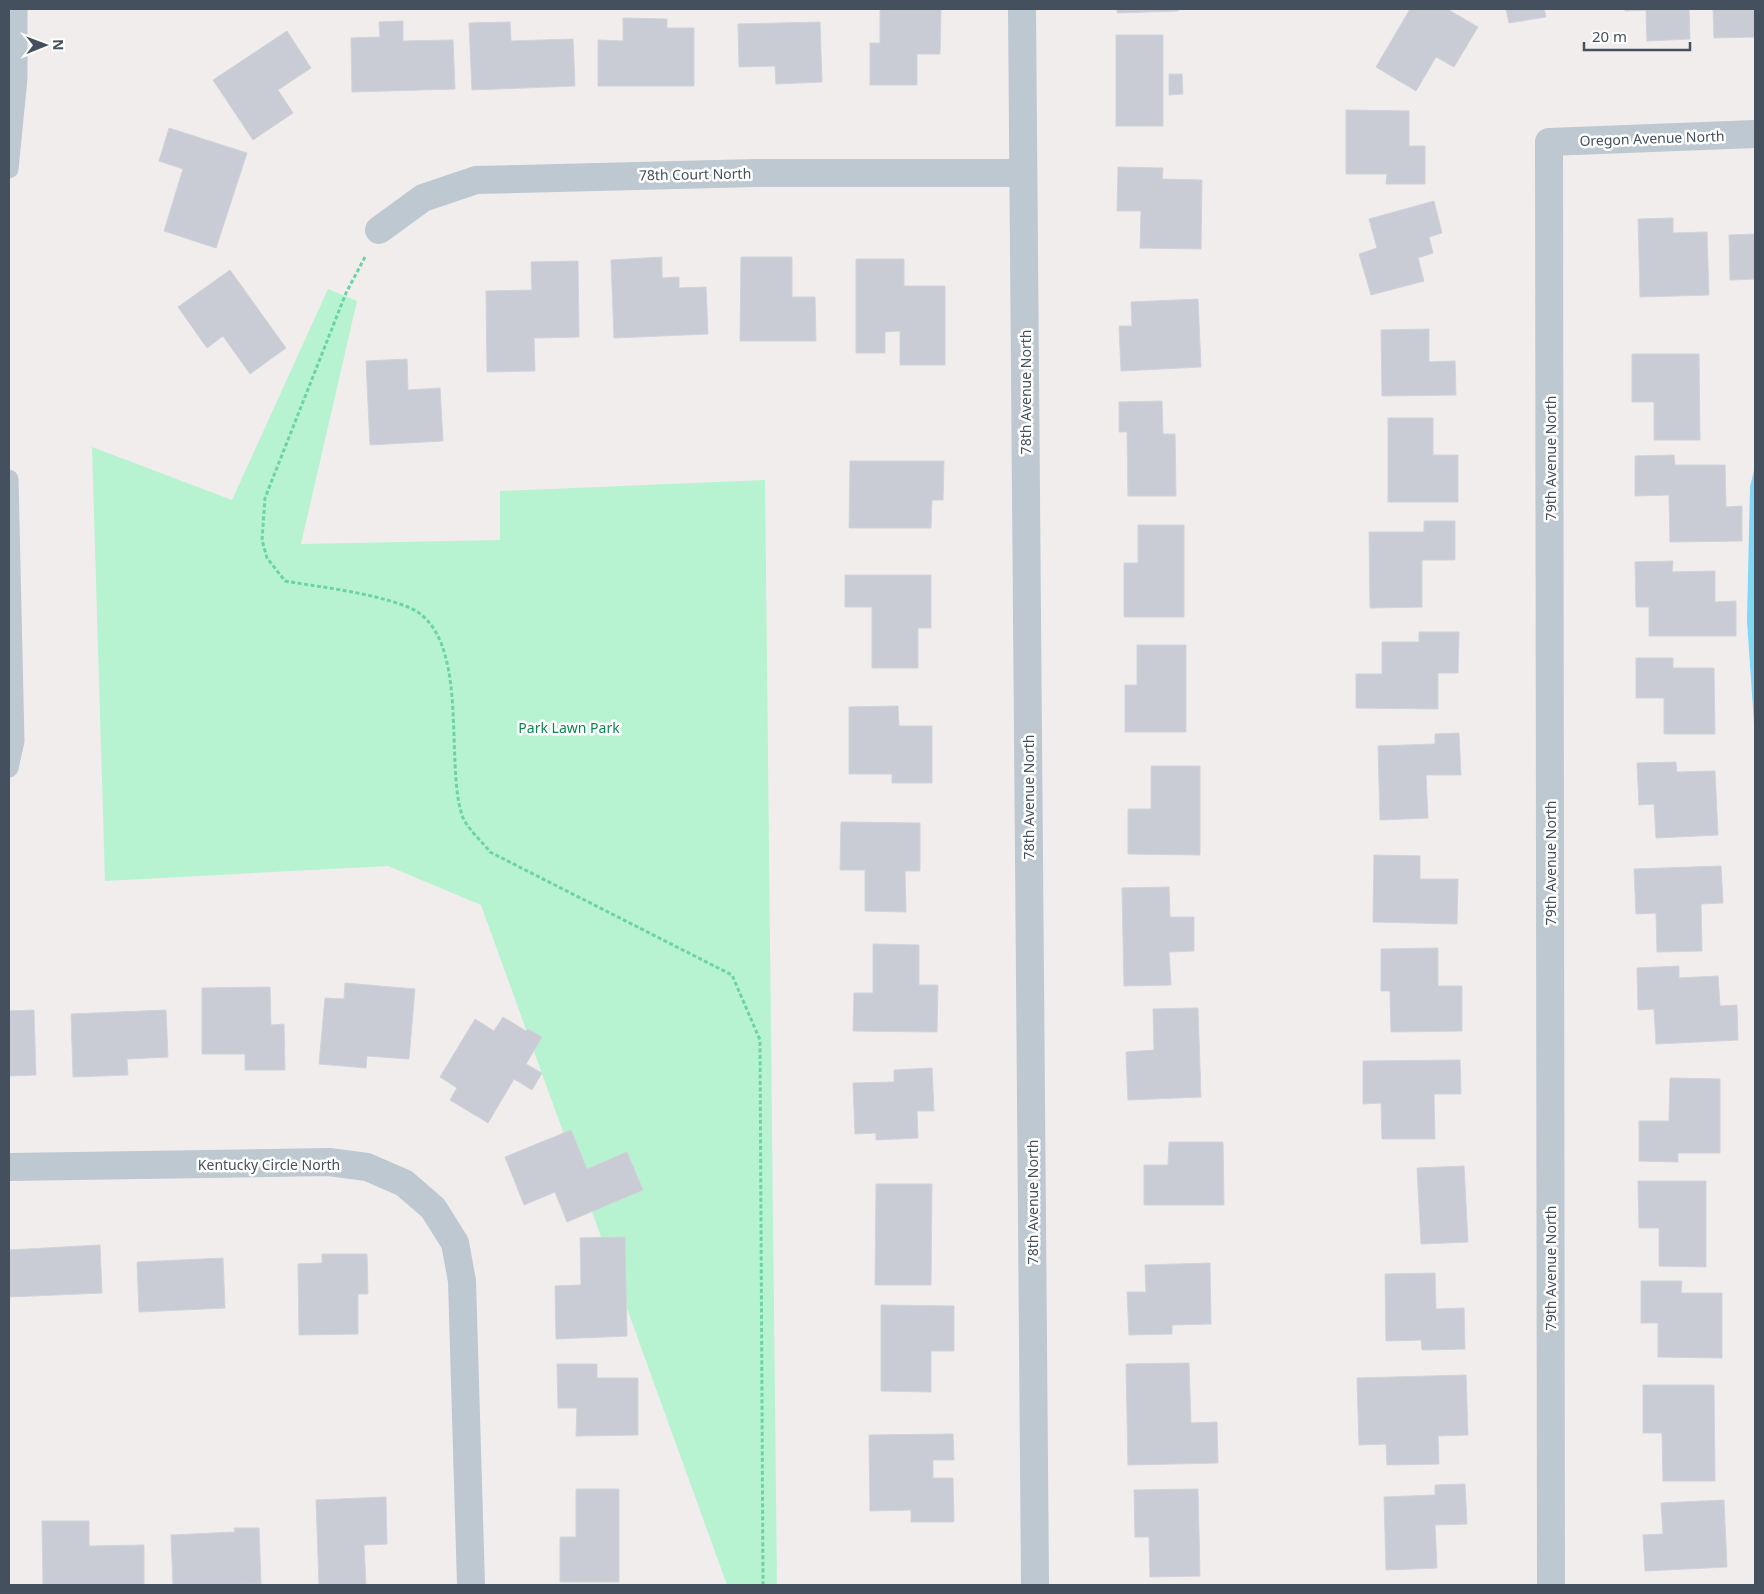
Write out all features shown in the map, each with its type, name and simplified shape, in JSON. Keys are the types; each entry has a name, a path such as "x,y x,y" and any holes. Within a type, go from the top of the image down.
{"street":[{"name":"78th Avenue North","path":"1022,9 1035,1585"},
{"name":"Oregon Avenue North","path":"1549,142 1755,134"},
{"name":"79th Avenue North","path":"1549,142 1551,1585"},
{"name":"78th Court North","path":"380,230 423,198 476,180 756,173 1023,173"},
{"name":"Kentucky Circle North","path":"9,1167 329,1162 367,1167 404,1183 433,1208 455,1243 462,1281 471,1585"}],"lane":[{"path":"9,169 18,78 18,9"},
{"path":"9,479 15,741 9,768"}],"path":[{"path":"380,230 346,293 265,498 262,540 267,558 285,581 358,593 409,608 434,627 447,658 463,816 490,852 732,975 760,1040 763,1585"}],"green space":[{"name":"Park Lawn Park","path":"328,289 357,301 301,544 500,540 500,491 765,480 777,1585 727,1585 481,905 388,866 105,881 92,447 232,500"}],"water":[{"path":"1755,466 1755,738 1747,621 1750,487"}],"building":[{"path":"880,9 941,9 940,54 917,54 917,85 870,85 870,43 880,43"},
{"path":"1117,9 1178,9 1178,11 1117,13"},
{"path":"1410,9 1447,9 1478,27 1454,67 1436,57 1416,91 1376,67"},
{"path":"1506,9 1544,9 1546,17 1509,23"},
{"path":"1625,9 1689,9 1690,39 1647,41 1646,10 1625,11"},
{"path":"1713,9 1755,9 1755,37 1714,38"},
{"path":"623,18 667,19 667,28 694,28 694,86 598,86 598,40 623,41"},
{"path":"403,21 403,41 453,40 455,89 352,92 351,38 380,37 379,22"},
{"path":"510,22 511,41 573,39 575,86 472,90 469,23"},
{"path":"820,22 822,82 776,84 775,66 739,67 738,24"},
{"path":"287,31 311,68 278,90 293,113 253,140 213,80"},
{"path":"1116,35 1163,35 1163,126 1116,126"},
{"path":"1169,74 1182,74 1183,94 1169,95"},
{"path":"1346,110 1409,111 1409,146 1425,146 1425,184 1386,184 1387,174 1346,174"},
{"path":"169,128 247,153 216,248 164,231 183,169 159,161"},
{"path":"1118,167 1163,168 1162,179 1202,180 1201,249 1140,248 1141,211 1117,211"},
{"path":"1434,201 1442,233 1429,237 1433,253 1418,258 1424,281 1371,295 1359,254 1377,248 1369,219"},
{"path":"1673,218 1673,233 1707,232 1709,295 1640,297 1638,219"},
{"path":"1755,234 1755,279 1730,280 1729,235"},
{"path":"662,257 662,278 679,277 679,288 706,287 708,334 614,338 611,260"},
{"path":"741,257 792,257 792,297 815,297 816,341 740,341"},
{"path":"856,259 904,259 904,286 945,286 945,365 900,365 900,331 885,332 885,353 856,353"},
{"path":"578,261 579,337 534,338 535,371 487,372 486,291 532,290 531,262"},
{"path":"230,270 286,348 250,374 223,336 207,348 178,307"},
{"path":"1198,299 1201,367 1121,371 1119,326 1132,326 1131,302"},
{"path":"1429,329 1429,362 1455,361 1456,395 1382,396 1381,330"},
{"path":"1632,354 1699,354 1700,440 1654,440 1654,402 1632,402"},
{"path":"407,359 408,390 440,388 443,441 370,445 366,361"},
{"path":"1162,401 1163,434 1175,434 1176,496 1128,496 1127,432 1119,432 1119,402"},
{"path":"1388,418 1433,418 1433,455 1458,455 1458,502 1388,502"},
{"path":"1674,455 1675,465 1725,465 1726,507 1742,506 1742,541 1670,542 1669,495 1635,496 1635,456"},
{"path":"850,461 944,461 943,500 932,500 931,528 849,528"},
{"path":"1424,521 1455,521 1455,560 1422,560 1422,607 1370,608 1369,532 1424,532"},
{"path":"1138,525 1184,525 1184,617 1124,617 1124,563 1138,563"},
{"path":"1673,561 1672,572 1715,571 1715,602 1736,601 1736,636 1649,636 1649,607 1636,607 1635,562"},
{"path":"845,575 931,575 931,628 918,628 918,668 872,668 872,607 845,607"},
{"path":"1419,632 1459,632 1458,673 1438,673 1438,709 1356,708 1356,674 1382,674 1382,642 1419,642"},
{"path":"1137,645 1186,645 1186,732 1125,732 1125,685 1137,685"},
{"path":"1636,658 1673,658 1673,668 1714,668 1715,734 1664,734 1664,698 1636,698"},
{"path":"898,706 899,726 932,726 932,783 892,783 892,774 849,774 849,707"},
{"path":"1459,733 1461,775 1426,775 1428,818 1380,820 1378,746 1435,744 1435,734"},
{"path":"1676,762 1677,772 1715,771 1718,835 1656,838 1654,804 1639,805 1637,763"},
{"path":"1151,766 1200,766 1200,855 1128,854 1128,809 1151,809"},
{"path":"841,822 920,823 920,871 905,871 906,912 865,911 865,870 840,870"},
{"path":"1374,855 1420,856 1420,879 1458,879 1457,924 1373,922"},
{"path":"1721,866 1723,903 1701,904 1702,951 1657,952 1656,913 1636,914 1634,869"},
{"path":"1169,887 1170,917 1194,917 1194,951 1169,952 1171,985 1124,986 1122,888"},
{"path":"873,944 919,945 919,985 938,985 937,1032 853,1031 854,993 873,993"},
{"path":"1438,948 1438,986 1462,986 1462,1031 1391,1032 1390,991 1381,991 1381,949"},
{"path":"1679,966 1679,978 1718,976 1720,1006 1737,1005 1738,1040 1656,1044 1654,1009 1638,1010 1637,968"},
{"path":"345,983 415,989 409,1059 367,1056 366,1068 319,1064 325,998 344,999"},
{"path":"270,987 271,1025 284,1024 285,1070 245,1070 245,1054 202,1054 202,988"},
{"path":"1198,1008 1201,1097 1128,1100 1126,1052 1154,1050 1153,1009"},
{"path":"34,1010 36,1075 9,1076 9,1011"},
{"path":"166,1010 168,1057 127,1059 128,1075 73,1077 71,1014"},
{"path":"503,1017 526,1031 528,1029 542,1037 526,1064 542,1073 532,1090 514,1079 488,1123 450,1100 457,1088 440,1077 475,1019 494,1031"},
{"path":"1460,1060 1461,1094 1434,1094 1435,1139 1382,1139 1381,1103 1363,1104 1363,1061"},
{"path":"932,1068 934,1111 917,1111 918,1138 876,1140 876,1133 855,1134 853,1083 894,1082 894,1070"},
{"path":"1670,1078 1720,1079 1720,1153 1678,1153 1678,1162 1639,1161 1639,1121 1669,1121"},
{"path":"571,1130 587,1169 627,1152 643,1190 567,1222 555,1192 524,1205 505,1157"},
{"path":"1169,1142 1223,1142 1224,1205 1144,1205 1144,1165 1168,1165"},
{"path":"1464,1166 1468,1242 1421,1244 1417,1168"},
{"path":"1638,1181 1706,1181 1706,1267 1659,1266 1659,1228 1639,1228"},
{"path":"876,1184 932,1184 931,1285 875,1285"},
{"path":"625,1237 627,1336 556,1339 555,1286 581,1285 580,1238"},
{"path":"100,1245 102,1293 9,1297 9,1250"},
{"path":"322,1254 367,1254 368,1294 358,1294 358,1334 299,1335 298,1264 322,1263"},
{"path":"223,1258 225,1308 139,1312 137,1262"},
{"path":"1210,1263 1211,1324 1172,1325 1172,1334 1129,1335 1127,1292 1146,1292 1145,1265"},
{"path":"1435,1273 1436,1309 1464,1308 1465,1349 1422,1350 1421,1340 1386,1341 1385,1274"},
{"path":"1641,1281 1682,1281 1681,1293 1722,1293 1722,1358 1658,1357 1658,1323 1641,1323"},
{"path":"881,1305 954,1306 954,1351 931,1351 931,1392 881,1391"},
{"path":"1189,1363 1191,1423 1217,1422 1218,1463 1128,1465 1126,1364"},
{"path":"557,1364 597,1364 597,1378 638,1378 638,1435 576,1436 577,1408 558,1408"},
{"path":"1466,1375 1468,1435 1438,1436 1439,1464 1387,1465 1386,1444 1359,1445 1357,1378"},
{"path":"1643,1385 1714,1385 1715,1481 1663,1481 1662,1433 1643,1433"},
{"path":"953,1434 954,1460 933,1460 933,1478 953,1478 954,1522 911,1522 911,1510 870,1511 869,1435"},
{"path":"1465,1484 1467,1524 1435,1525 1437,1568 1386,1570 1384,1497 1435,1495 1435,1485"},
{"path":"576,1489 619,1489 619,1582 560,1582 560,1537 576,1537"},
{"path":"1198,1489 1200,1576 1150,1577 1149,1537 1135,1537 1134,1490"},
{"path":"386,1497 387,1544 364,1545 366,1585 319,1585 316,1500"},
{"path":"1724,1500 1727,1567 1645,1571 1643,1535 1663,1534 1661,1503"},
{"path":"42,1521 89,1521 89,1546 144,1545 144,1585 43,1585"},
{"path":"234,1528 259,1528 261,1584 173,1585 171,1535 235,1532"}]}
